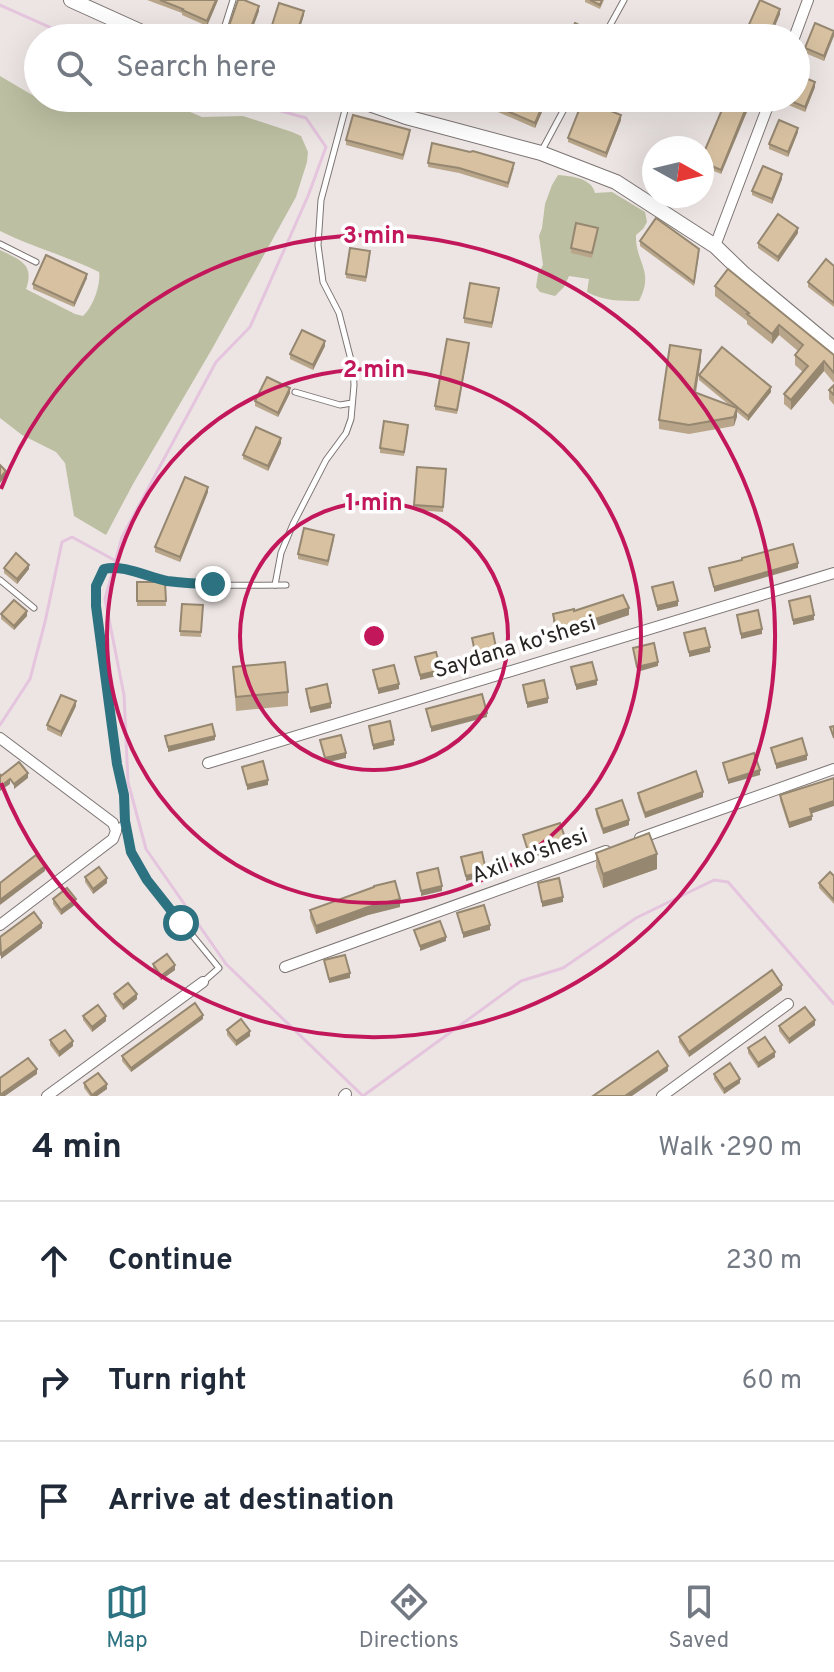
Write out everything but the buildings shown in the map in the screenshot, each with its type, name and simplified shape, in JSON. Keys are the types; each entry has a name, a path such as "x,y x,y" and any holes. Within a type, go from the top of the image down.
{"street":[{"path":"71,0 124,24"},
{"path":"799,24 808,0"},
{"path":"391,112 541,153 616,182 715,246 834,349"},
{"path":"715,246 766,112"},
{"name":"Saydana ko'shesi","path":"208,763 834,573"},
{"path":"0,925 115,835 113,823 1,739"},
{"path":"626,843 834,769"},
{"name":"Axil ko'shesi","path":"285,967 611,849"},
{"path":"47,1096 203,982"},
{"path":"662,1096 788,1004"}],"lane":[{"path":"225,24 233,0"},
{"path":"611,24 624,0"},
{"path":"275,585 281,553 293,524 351,419 353,368 339,313 323,282 318,245 321,200 346,112"},
{"path":"541,153 563,112"},
{"path":"0,244 36,262"},
{"path":"295,392 340,405 352,403"},
{"path":"203,982 219,968 147,880 131,852 96,606 96,586 104,569 120,568 181,583 286,585"},
{"path":"0,580 34,608"},
{"path":"115,835 125,821"}],"green space":[{"path":"0,76 24,90 24,112 190,112 202,117 243,116 301,136 308,152 296,197 106,535 74,516 65,463 56,452 22,435 0,418 0,250 27,268 26,289 83,316 97,289 99,272 0,231"},
{"path":"558,175 585,181 595,193 612,192 645,212 647,222 636,235 645,274 639,301 612,300 593,295 587,292 589,279 569,276 555,296 540,292 536,287 543,265 539,236 545,204"}],"waterway":[{"path":"0,5 43,24"},
{"path":"284,112 306,118 326,147 308,196 250,327 216,362 122,537 105,599 124,695 128,782 146,849 226,964 363,1096"},
{"path":"0,725 30,679 62,542 72,537 116,561"},
{"path":"363,1096 521,981 563,968 636,918 714,880 728,882 834,1004"}],"route":[{"path":"181,923 147,880 131,852 96,606 96,586 104,569 109,567 181,583 213,584"}]}
